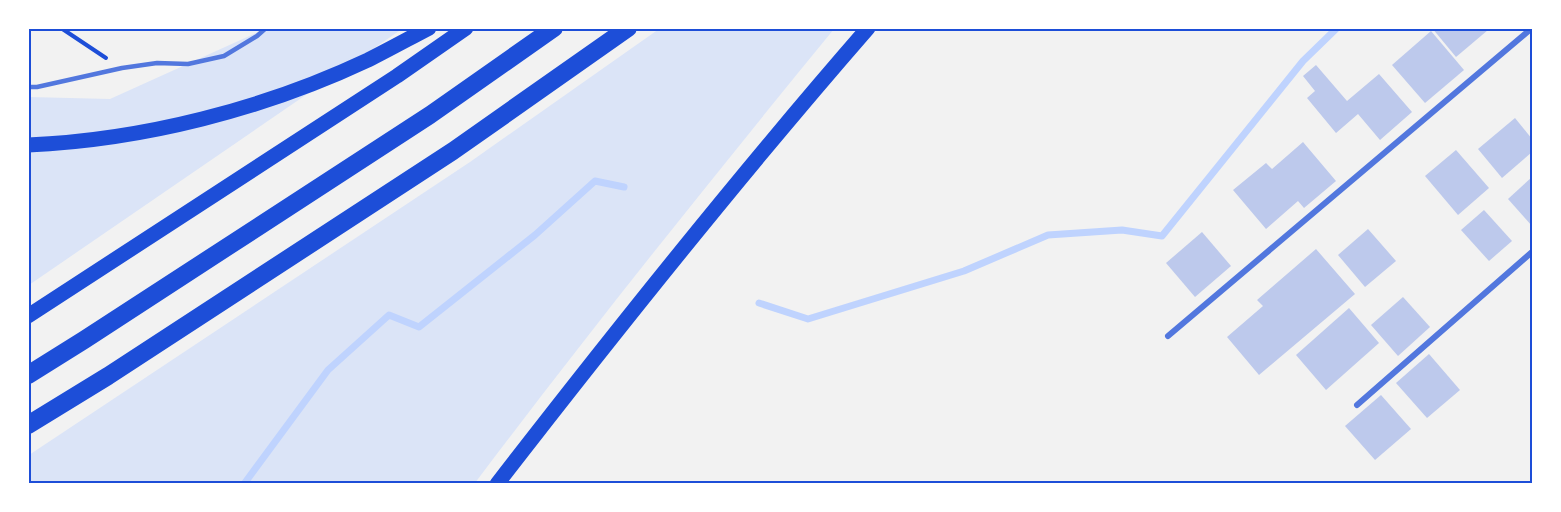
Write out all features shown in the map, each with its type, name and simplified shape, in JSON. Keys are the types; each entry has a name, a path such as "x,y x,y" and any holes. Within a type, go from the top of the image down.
{"highway":[{"path":"28,375 430,115 554,28"},
{"path":"28,425 108,376 453,151 628,28"}],"main road":[{"path":"28,145 131,134 226,112 298,88 367,60 429,28"},
{"path":"28,316 397,76 466,28"},
{"path":"497,483 607,342 789,120 868,28"}],"street":[{"path":"1168,336 1532,28"},
{"path":"1357,405 1533,252"}],"lane":[{"path":"28,87 122,68 157,63 188,64 224,56 266,28"}],"path":[{"path":"61,28 122,68"}],"shaded area":[{"path":"265,29 402,29 29,285 29,97 110,99"},
{"path":"659,29 834,29 652,254 475,483 29,483 29,455 470,162"}],"building":[{"path":"1432,28 1487,28 1488,30 1456,57"},
{"path":"1431,31 1464,70 1425,103 1392,65"},
{"path":"1316,65 1347,101 1379,74 1412,112 1380,140 1358,114 1336,133 1307,98 1315,91 1303,76"},
{"path":"1515,118 1532,139 1532,152 1502,178 1478,149"},
{"path":"1303,142 1336,181 1304,208 1298,201 1266,229 1233,190 1266,163 1272,169"},
{"path":"1456,150 1489,188 1458,215 1425,176"},
{"path":"1532,177 1532,226 1508,199"},
{"path":"1484,210 1512,241 1489,261 1461,230"},
{"path":"1368,229 1396,261 1365,287 1338,255"},
{"path":"1202,232 1231,266 1195,297 1166,263"},
{"path":"1316,249 1355,294 1259,375 1227,337 1263,306 1257,300"},
{"path":"1403,297 1430,327 1398,356 1371,325"},
{"path":"1349,308 1379,343 1326,390 1296,355"},
{"path":"1429,354 1460,390 1427,418 1396,383"},
{"path":"1381,395 1411,429 1375,460 1345,426"}],"waterway":[{"path":"759,303 808,319 964,271 1048,235 1122,230 1162,236 1303,61 1337,28"},
{"path":"244,484 328,370 389,315 419,327 535,235 595,181 624,187"}]}
